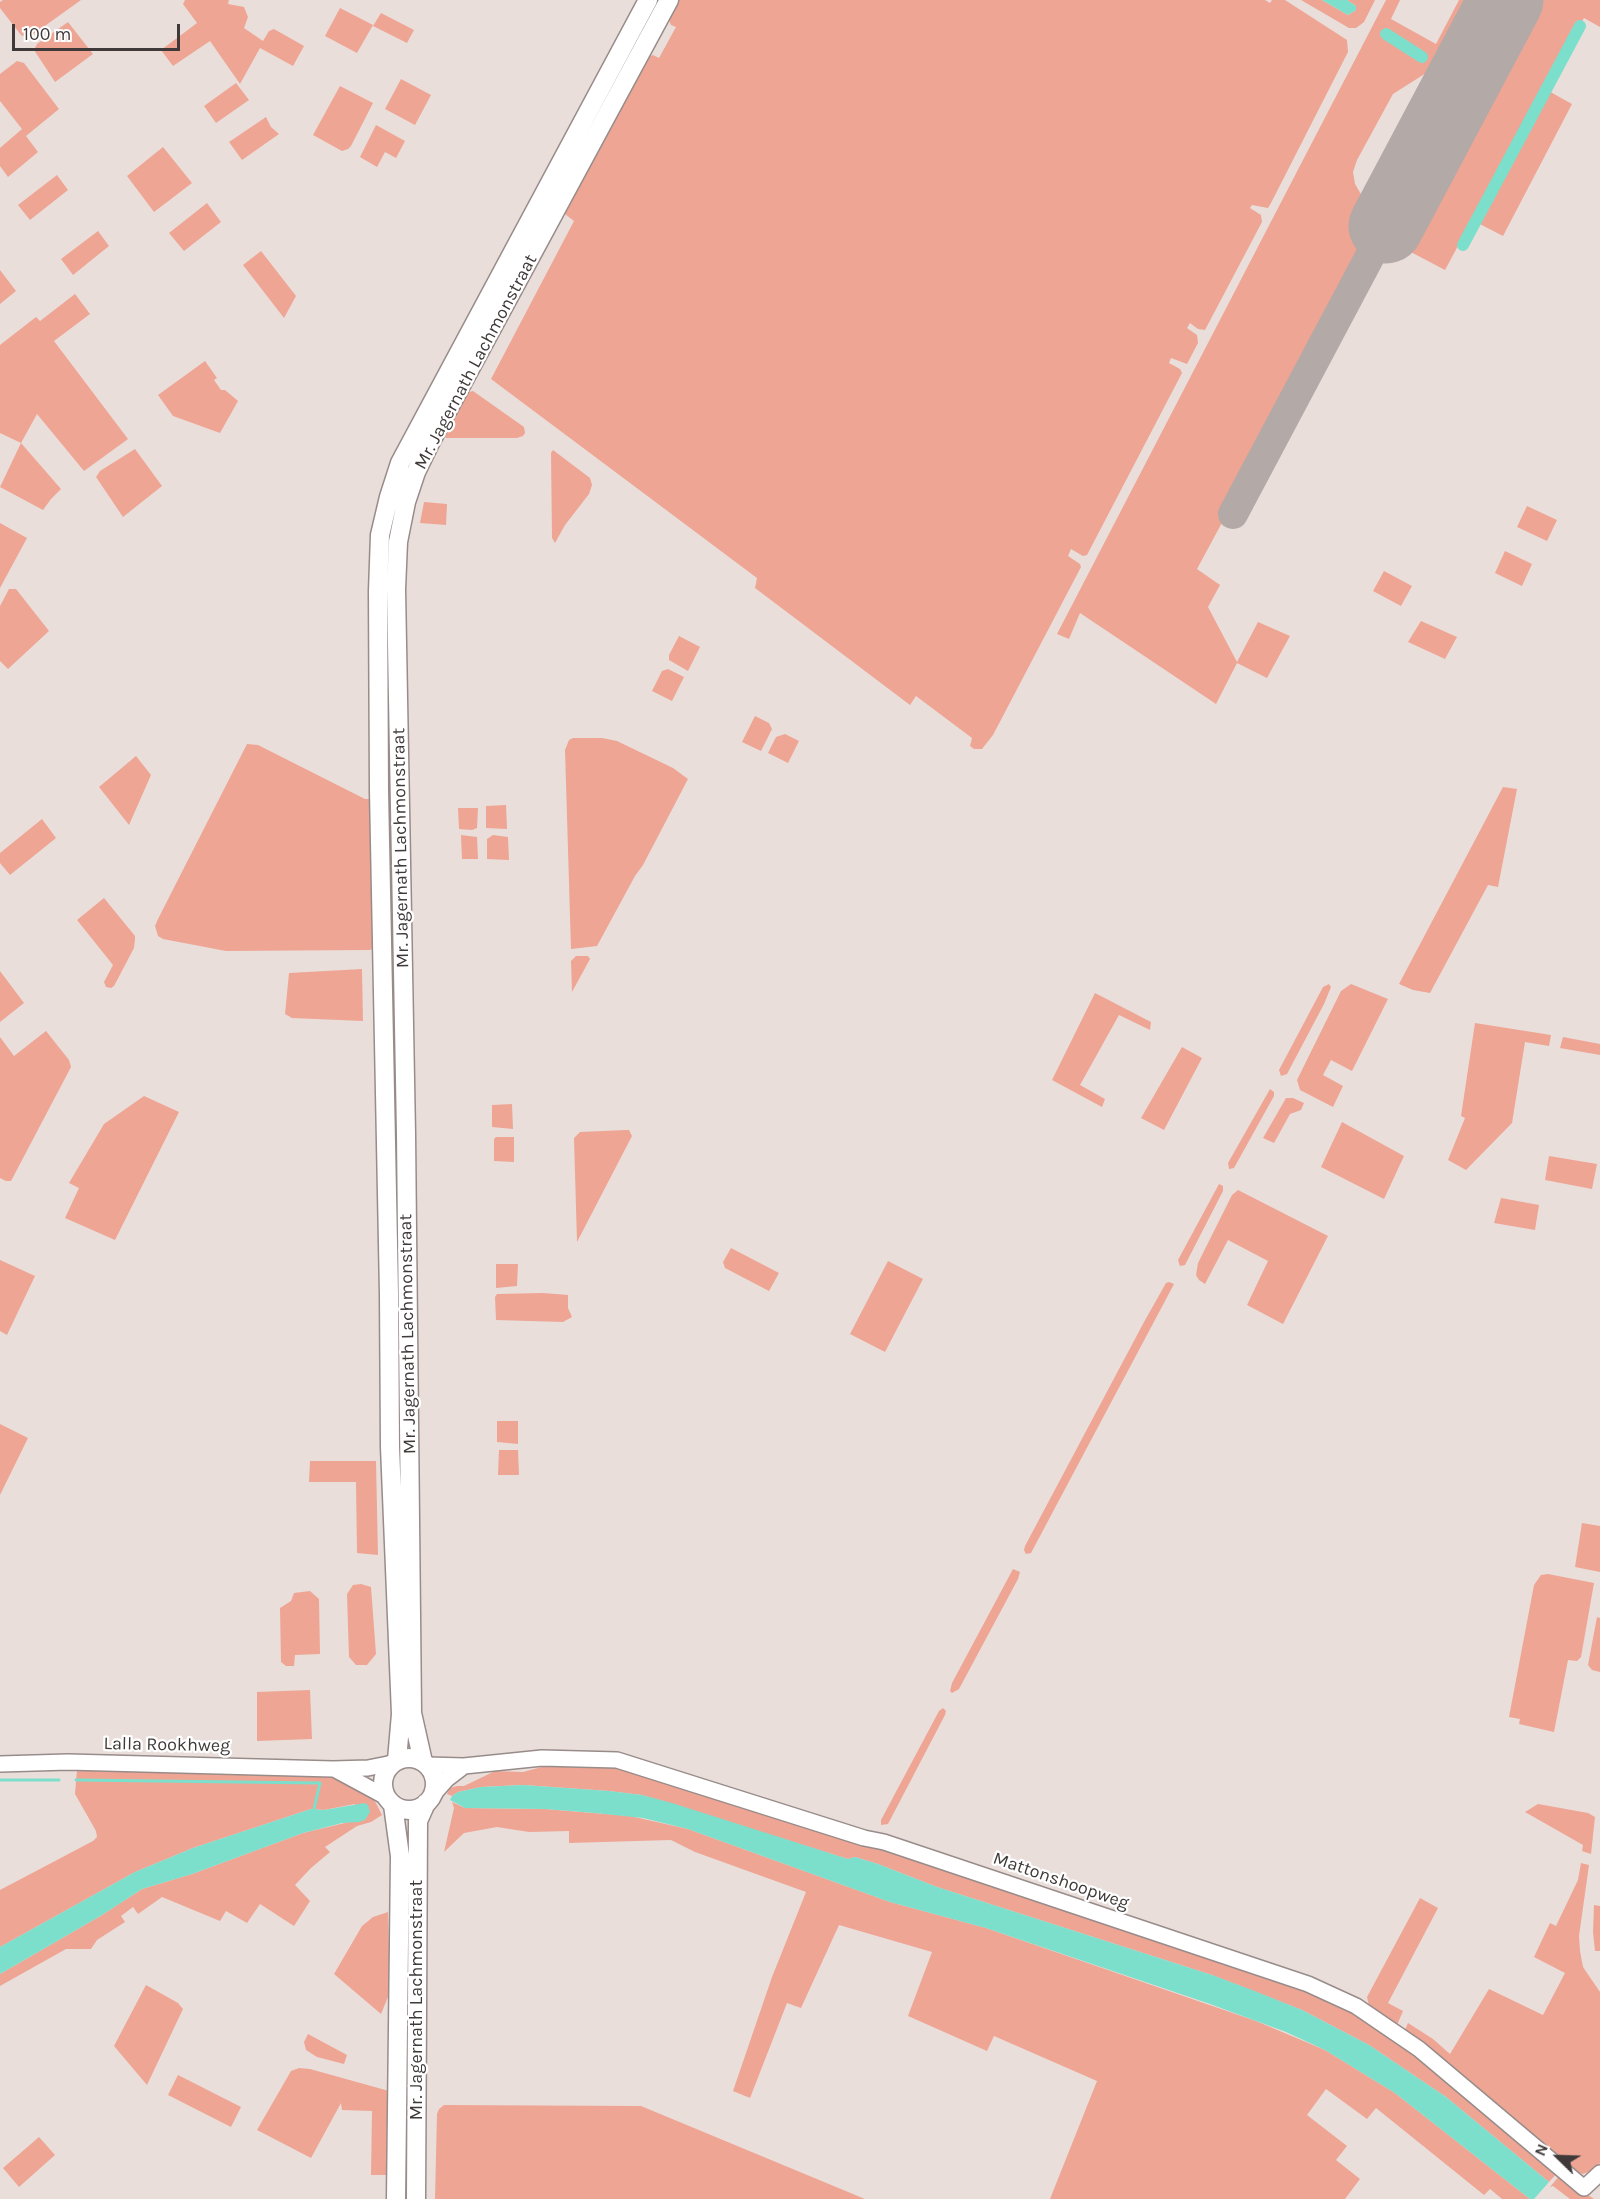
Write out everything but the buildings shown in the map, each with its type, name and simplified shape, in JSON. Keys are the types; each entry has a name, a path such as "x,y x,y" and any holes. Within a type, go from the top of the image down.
{"main road":[{"name":"Mr. Jagernath Lachmonstraat","path":"425,1763 412,1713 403,1579 390,1447 379,779 380,535 400,463 648,0"},
{"name":"Mr. Jagernath Lachmonstraat","path":"395,1762 401,1714 407,1219 396,589 398,542 406,502 416,472 431,441 669,0"},
{"path":"387,1156 407,1156"},
{"path":"387,1220 407,1219"},
{"path":"415,1758 425,1763 435,1780 429,1800 415,1809 409,1810 390,1801 383,1779 385,1773 395,1762 415,1758"},
{"name":"Mr. Jagernath Lachmonstraat","path":"416,2199 418,1821 429,1800"},
{"name":"Mr. Jagernath Lachmonstraat","path":"390,1801 397,1823 400,1856 396,2199"}],"street":[{"name":"Mattonshoopweg","path":"425,1763 464,1766 542,1758 617,1760 864,1838 884,1842 1308,1984 1356,2006 1419,2049 1584,2188 1600,2173"},
{"name":"Lalla Rookhweg","path":"0,1764 58,1762 333,1769 368,1768 395,1762"},
{"path":"429,1800 447,1779 464,1766"},
{"name":"Lalla Rookhweg","path":"333,1769 390,1801"}],"shaded area":[{"path":"3,0 81,0 28,38 21,35 0,8 0,2"},
{"path":"185,0 229,0 228,4 244,7 248,17 244,28 263,41 269,31 274,29 304,46 293,66 260,48 240,84 210,41 173,66 161,50 197,23 183,4"},
{"path":"675,0 1265,0 1270,3 1272,0 1285,0 1347,40 1348,52 1271,203 1268,208 1252,205 1250,208 1261,215 1262,222 1205,330 1198,329 1190,323 1187,328 1197,335 1198,343 1187,364 1171,358 1169,363 1180,369 1182,373 1087,555 1083,556 1071,549 1068,556 1081,567 993,735 982,749 974,749 970,746 972,738 916,696 910,705 755,588 757,578 491,379 574,221 561,211 648,57 653,55 659,58 676,27 671,25 668,18"},
{"path":"1301,0 1322,0 1348,15 1356,10 1356,6 1347,0 1375,0 1364,22 1356,28 1349,28"},
{"path":"1322,0 1347,0 1356,6 1356,10 1348,15"},
{"path":"1386,0 1400,0 1391,19 1436,44 1459,0 1486,0 1456,54 1393,94 1357,160 1353,172 1355,184 1365,201 1376,210 1370,230 1250,451 1258,456 1197,569 1220,585 1208,607 1237,662 1258,622 1290,636 1267,678 1237,663 1216,704 1080,613 1069,639 1057,634"},
{"path":"1541,0 1600,0 1600,27 1584,18 1545,89 1572,104 1503,236 1472,220 1445,270 1407,250"},
{"path":"340,8 373,25 357,53 325,36"},
{"path":"381,13 414,30 407,43 373,26"},
{"path":"68,22 93,54 55,82 34,50 37,44"},
{"path":"17,61 24,63 59,109 26,136 38,152 8,177 0,166 0,148 22,129 0,101 0,74"},
{"path":"401,79 431,95 415,125 385,109"},
{"path":"236,83 249,100 216,123 204,106"},
{"path":"340,86 373,103 351,146 342,151 313,135"},
{"path":"266,117 271,127 279,134 242,160 229,142"},
{"path":"376,125 405,141 396,158 385,152 377,167 360,157"},
{"path":"163,147 192,183 154,212 127,176"},
{"path":"57,175 68,190 30,220 18,205"},
{"path":"207,203 221,222 184,251 169,233"},
{"path":"98,231 109,246 73,275 61,259"},
{"path":"261,251 296,296 284,318 243,265"},
{"path":"0,270 16,291 0,304"},
{"path":"75,294 90,314 54,341 128,439 84,471 37,414 21,443 0,433 0,345 36,317 40,321"},
{"path":"205,361 217,378 214,380 221,390 225,390 238,401 220,433 173,416 158,395"},
{"path":"473,391 524,427 523,436 517,438 446,438 444,435 465,393"},
{"path":"21,443 61,489 43,510 0,487"},
{"path":"135,449 162,486 123,517 96,477 100,471"},
{"path":"553,450 590,478 592,485 589,494 565,525 555,543 552,538 551,453"},
{"path":"424,502 447,504 446,525 420,523"},
{"path":"397,506 396,940 393,941 391,940 383,577 392,510"},
{"path":"1527,506 1557,520 1547,541 1517,527"},
{"path":"0,523 27,538 0,588"},
{"path":"1505,551 1532,564 1522,586 1495,573"},
{"path":"1384,571 1412,586 1401,606 1373,591"},
{"path":"9,589 16,589 49,631 8,669 0,661 0,606"},
{"path":"1421,621 1457,637 1445,659 1408,642"},
{"path":"679,636 700,647 688,671 669,660 669,655"},
{"path":"668,669 684,677 672,701 652,691 662,671"},
{"path":"755,716 769,723 772,729 761,751 742,742"},
{"path":"785,734 799,741 788,763 768,753 776,737"},
{"path":"602,738 617,741 673,768 688,779 597,946 571,949 565,750 569,740"},
{"path":"247,744 258,745 365,799 374,799 374,948 370,950 226,951 163,939 158,936 155,926 158,919"},
{"path":"136,756 151,775 129,825 99,787"},
{"path":"1503,787 1517,789 1498,887 1488,885 1430,993 1413,990 1399,984"},
{"path":"506,805 507,829 486,828 486,806"},
{"path":"458,808 478,808 477,828 459,829"},
{"path":"42,819 56,838 10,875 0,863 0,853"},
{"path":"461,835 477,837 478,859 462,859"},
{"path":"493,835 508,837 509,860 487,859 487,839"},
{"path":"104,898 135,936 134,948 111,988 106,987 104,982 113,965 77,920"},
{"path":"576,956 588,956 590,959 572,992 571,961"},
{"path":"362,969 363,1021 292,1018 285,1014 289,973"},
{"path":"0,971 24,1003 0,1022"},
{"path":"394,972 397,1150 393,1148 390,975"},
{"path":"1329,984 1331,987 1324,1004 1287,1074 1281,1076 1279,1070 1323,987"},
{"path":"1351,984 1388,999 1352,1071 1331,1060 1323,1075 1343,1086 1333,1107 1300,1090 1297,1080 1341,991"},
{"path":"1095,993 1151,1022 1150,1030 1119,1015 1080,1085 1105,1099 1102,1107 1052,1080"},
{"path":"1475,1023 1551,1035 1549,1046 1525,1042 1512,1123 1466,1170 1448,1160 1465,1118 1461,1116"},
{"path":"46,1031 69,1060 71,1067 11,1181 6,1181 0,1178 0,1037 14,1056"},
{"path":"1563,1037 1600,1044 1600,1055 1560,1048"},
{"path":"1182,1047 1202,1058 1164,1130 1141,1118"},
{"path":"1270,1089 1274,1092 1274,1096 1234,1168 1229,1169 1228,1163"},
{"path":"144,1096 179,1112 115,1240 65,1218 79,1188 69,1183 104,1124"},
{"path":"1286,1098 1293,1098 1304,1103 1301,1110 1290,1114 1274,1143 1263,1138"},
{"path":"512,1104 513,1129 492,1127 492,1105"},
{"path":"1342,1122 1404,1156 1384,1199 1321,1167"},
{"path":"629,1130 632,1136 577,1242 574,1138 580,1132"},
{"path":"514,1137 514,1162 494,1161 494,1139"},
{"path":"1549,1156 1597,1164 1592,1189 1545,1180"},
{"path":"1219,1184 1223,1186 1223,1191 1185,1265 1180,1266 1178,1260"},
{"path":"1238,1190 1328,1236 1283,1324 1247,1305 1268,1261 1228,1240 1205,1284 1196,1275 1198,1263 1232,1195"},
{"path":"1501,1198 1539,1205 1535,1230 1494,1223"},
{"path":"731,1248 779,1273 769,1291 725,1268 723,1262"},
{"path":"0,1260 35,1276 7,1335 0,1331"},
{"path":"888,1261 923,1279 885,1352 850,1334"},
{"path":"496,1264 518,1264 517,1286 496,1288"},
{"path":"1166,1283 1174,1284 1173,1286 1031,1553 1026,1554 1025,1546 1144,1322"},
{"path":"497,1294 568,1295 568,1308 572,1317 563,1322 496,1320 495,1297"},
{"path":"497,1421 518,1421 518,1444 497,1442"},
{"path":"0,1424 28,1438 0,1495"},
{"path":"499,1450 518,1450 519,1475 498,1475"},
{"path":"310,1461 376,1461 378,1555 357,1553 356,1482 309,1482"},
{"path":"1582,1523 1600,1526 1600,1572 1575,1567"},
{"path":"1013,1569 1020,1572 1018,1579 959,1689 952,1693 950,1691 952,1683"},
{"path":"1548,1574 1594,1583 1581,1657 1577,1661 1568,1660 1554,1732 1519,1724 1520,1719 1509,1717 1534,1585 1541,1575"},
{"path":"361,1584 371,1587 376,1654 367,1665 356,1665 349,1657 347,1594 353,1585"},
{"path":"310,1591 319,1599 320,1654 295,1655 294,1666 286,1666 281,1662 280,1608 291,1601 294,1593"},
{"path":"1597,1617 1600,1618 1600,1672 1592,1670 1588,1665"},
{"path":"310,1690 312,1739 257,1741 257,1692"},
{"path":"943,1708 946,1711 945,1715 888,1824 881,1825 881,1820 939,1711"},
{"path":"553,1764 624,1766 885,1848 1293,1984 1349,2009 1407,2047 1558,2172 1549,2182 1446,2097 1369,2045 1302,2010 1212,1975 937,1887 878,1864 855,1857 848,1859 642,1795 523,1785 481,1787 458,1792 452,1796 447,1794 450,1788 464,1786 495,1771 523,1772"},
{"path":"77,1770 227,1772 251,1775 265,1773 336,1774 366,1791 382,1815 371,1822 357,1826 325,1847 330,1852 295,1885 310,1901 294,1926 260,1904 247,1923 226,1911 220,1921 162,1897 138,1914 133,1907 121,1916 125,1922 97,1940 91,1949 66,1949 0,1986 0,1974 142,1889 192,1874 303,1833 353,1821 355,1804 324,1810 311,1809 193,1848 135,1872 0,1947 0,1890 97,1837 96,1831 75,1794"},
{"path":"523,1785 609,1791 642,1795 672,1803 848,1859 855,1857 878,1864 937,1887 1212,1975 1252,1990 1302,2010 1369,2045 1446,2097 1549,2182 1534,2199 1530,2199 1395,2093 1325,2050 1286,2032 1210,2004 986,1928 890,1902 688,1829 643,1818 595,1813 545,1809 465,1808 450,1800 458,1792 481,1787"},
{"path":"452,1802 465,1808 545,1809 630,1816 688,1829 890,1902 986,1928 1256,2021 1325,2050 1395,2093 1530,2199 1502,2199 1490,2189 1484,2195 1376,2108 1367,2119 1326,2089 1307,2115 1347,2146 1336,2160 1360,2179 1345,2199 1050,2199 1097,2081 994,2036 987,2051 908,2016 932,1952 839,1925 801,2008 787,2003 750,2098 733,2091 772,1977 806,1892 695,1852 671,1840 569,1843 569,1831 529,1832 497,1827 464,1833 444,1852 454,1808"},
{"path":"365,1803 370,1812 365,1820 303,1833 192,1874 142,1889 0,1974 0,1947 135,1872 193,1848 311,1809 324,1810"},
{"path":"1538,1804 1588,1813 1595,1817 1591,1854 1582,1851 1583,1845 1525,1812"},
{"path":"1581,1863 1589,1865 1579,1936 1580,1951 1583,1967 1600,1992 1600,2163 1594,2170 1583,2174 1577,2172 1436,2053 1405,2030 1408,2023 1433,2039 1450,2054 1489,1989 1543,2015 1565,1973 1534,1957 1550,1923 1556,1926 1578,1880"},
{"path":"1420,1898 1438,1908 1388,2003 1403,2011 1397,2025 1369,2006 1367,1997"},
{"path":"1594,1905 1600,1906 1600,1951 1595,1951"},
{"path":"388,1912 390,1992 381,2014 334,1974 362,1926 373,1917"},
{"path":"146,1985 178,2003 183,2009 147,2085 114,2046"},
{"path":"308,2034 347,2055 344,2064 317,2057 306,2050 304,2042"},
{"path":"299,2068 389,2091 388,2175 371,2175 372,2111 342,2110 341,2103 311,2158 257,2130 291,2071"},
{"path":"178,2075 241,2107 231,2127 168,2095"},
{"path":"444,2105 641,2106 865,2199 435,2199 437,2114"},
{"path":"39,2137 55,2155 19,2187 3,2168"},
{"path":"1560,2175 1594,2199 1570,2199 1553,2186 1550,2187"}],"waterway":[{"path":"1463,245 1580,26"},
{"path":"1386,34 1422,57"},
{"path":"0,1780 59,1780"},
{"path":"76,1780 320,1783 313,1813"}],"taxiway":[{"path":"1233,514 1386,226"}],"runway":[{"path":"1386,226 1506,0"}]}
